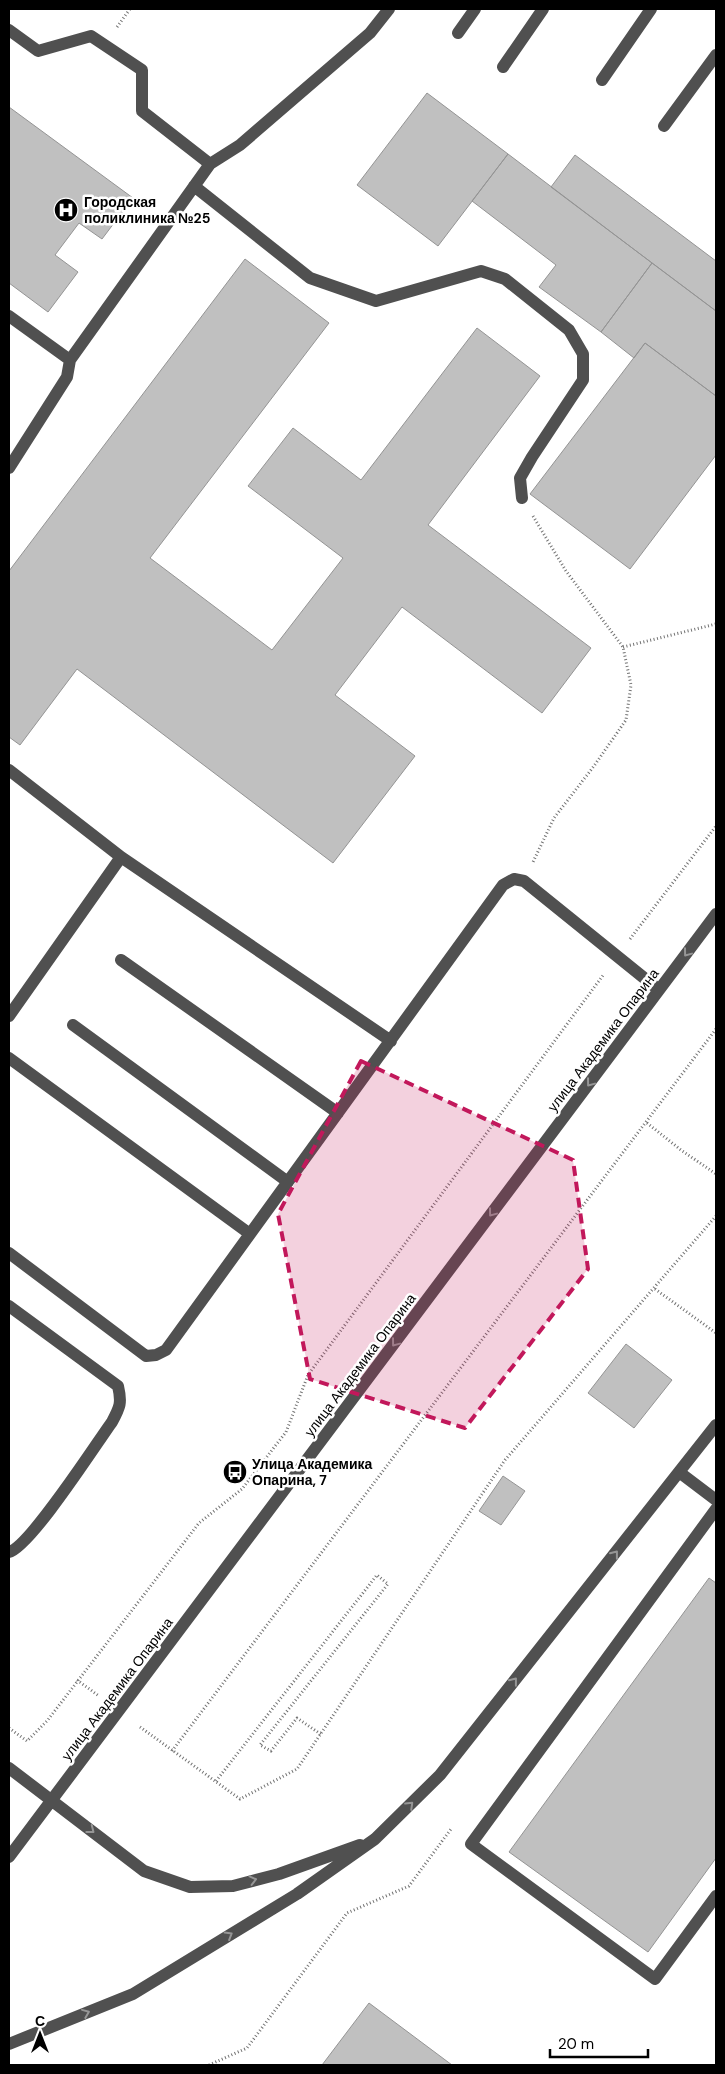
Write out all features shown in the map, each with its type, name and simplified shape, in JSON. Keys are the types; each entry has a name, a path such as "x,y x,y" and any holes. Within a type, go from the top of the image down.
{"street":[{"path":"9,468 67,377 70,360 210,164 240,145 370,33 389,9"},
{"path":"458,33 475,9"},
{"path":"503,67 544,9"},
{"path":"602,80 651,9"},
{"path":"9,30 38,51 91,36 142,70 142,112 210,164"},
{"path":"664,126 716,55"},
{"path":"194,186 310,278 376,301 481,271 505,279 569,330 583,354 583,380 520,478 522,498"},
{"path":"9,316 70,360"},
{"path":"9,770 121,857 391,1042"},
{"path":"9,1016 121,857"},
{"path":"9,1253 146,1356 156,1355 166,1350 503,885 514,880 524,880 659,990"},
{"name":"улица Академика Опарина","path":"9,1857 716,914"},
{"path":"121,960 338,1113"},
{"path":"73,1025 288,1182"},
{"path":"9,1058 250,1234"},
{"path":"9,1306 118,1386 120,1407 112,1422 32,1532 13,1551 9,1552"},
{"path":"9,2044 133,1994 297,1894 375,1839 440,1775 716,1425"},
{"path":"679,1472 716,1500"},
{"path":"716,1509 471,1844 656,1979 716,1896"},
{"path":"9,1768 144,1870 190,1887 232,1886 279,1874 375,1839"}],"path":[{"path":"522,498 566,570 623,647 631,685 626,720 554,818 524,880"},
{"path":"623,647 716,624"},
{"path":"9,1728 27,1741 46,1721 199,1523 242,1489 286,1432 308,1375 617,956 716,826"},
{"path":"172,1751 716,1030"},
{"path":"647,1123 681,1150 716,1174"},
{"path":"140,1727 240,1799 297,1769 322,1735 505,1460 655,1289 716,1216"},
{"path":"655,1289 716,1333"},
{"path":"216,1781 377,1575 388,1584 260,1745 271,1751 297,1718 322,1735"},
{"path":"77,1680 99,1696"},
{"path":"208,2065 248,2048 347,1913 409,1886 456,1822"}],"highlighted area":[{"path":"361,1061 573,1160 588,1269 465,1428 310,1379 278,1214"}],"building":[{"path":"427,93 508,154 438,246 357,185"},
{"name":"Городская поликлиника №25","path":"9,107 133,198 102,239 79,223 55,255 78,272 48,312 9,283"},
{"path":"508,154 652,263 601,332 539,287 556,265 472,201"},
{"path":"575,155 716,261 716,311 551,187"},
{"path":"245,259 329,323 150,558 272,650 343,558 248,486 293,428 361,480 477,328 540,376 428,525 591,648 542,713 402,607 335,695 415,756 333,863 77,669 20,745 9,737 9,571"},
{"path":"652,263 716,311 716,396 645,343 634,358 601,332"},
{"path":"645,343 716,396 716,455 630,569 530,494"},
{"path":"626,1344 672,1380 634,1428 588,1393"},
{"path":"503,1476 525,1491 501,1525 479,1511"},
{"path":"709,1578 716,1583 716,1858 648,1952 509,1852"},
{"path":"369,2003 452,2065 322,2065"}],"place":[{"name":"Городская поликлиника №25","path":"66,210"},
{"name":"Улица Академика Опарина, 7","path":"235,1472"}]}
